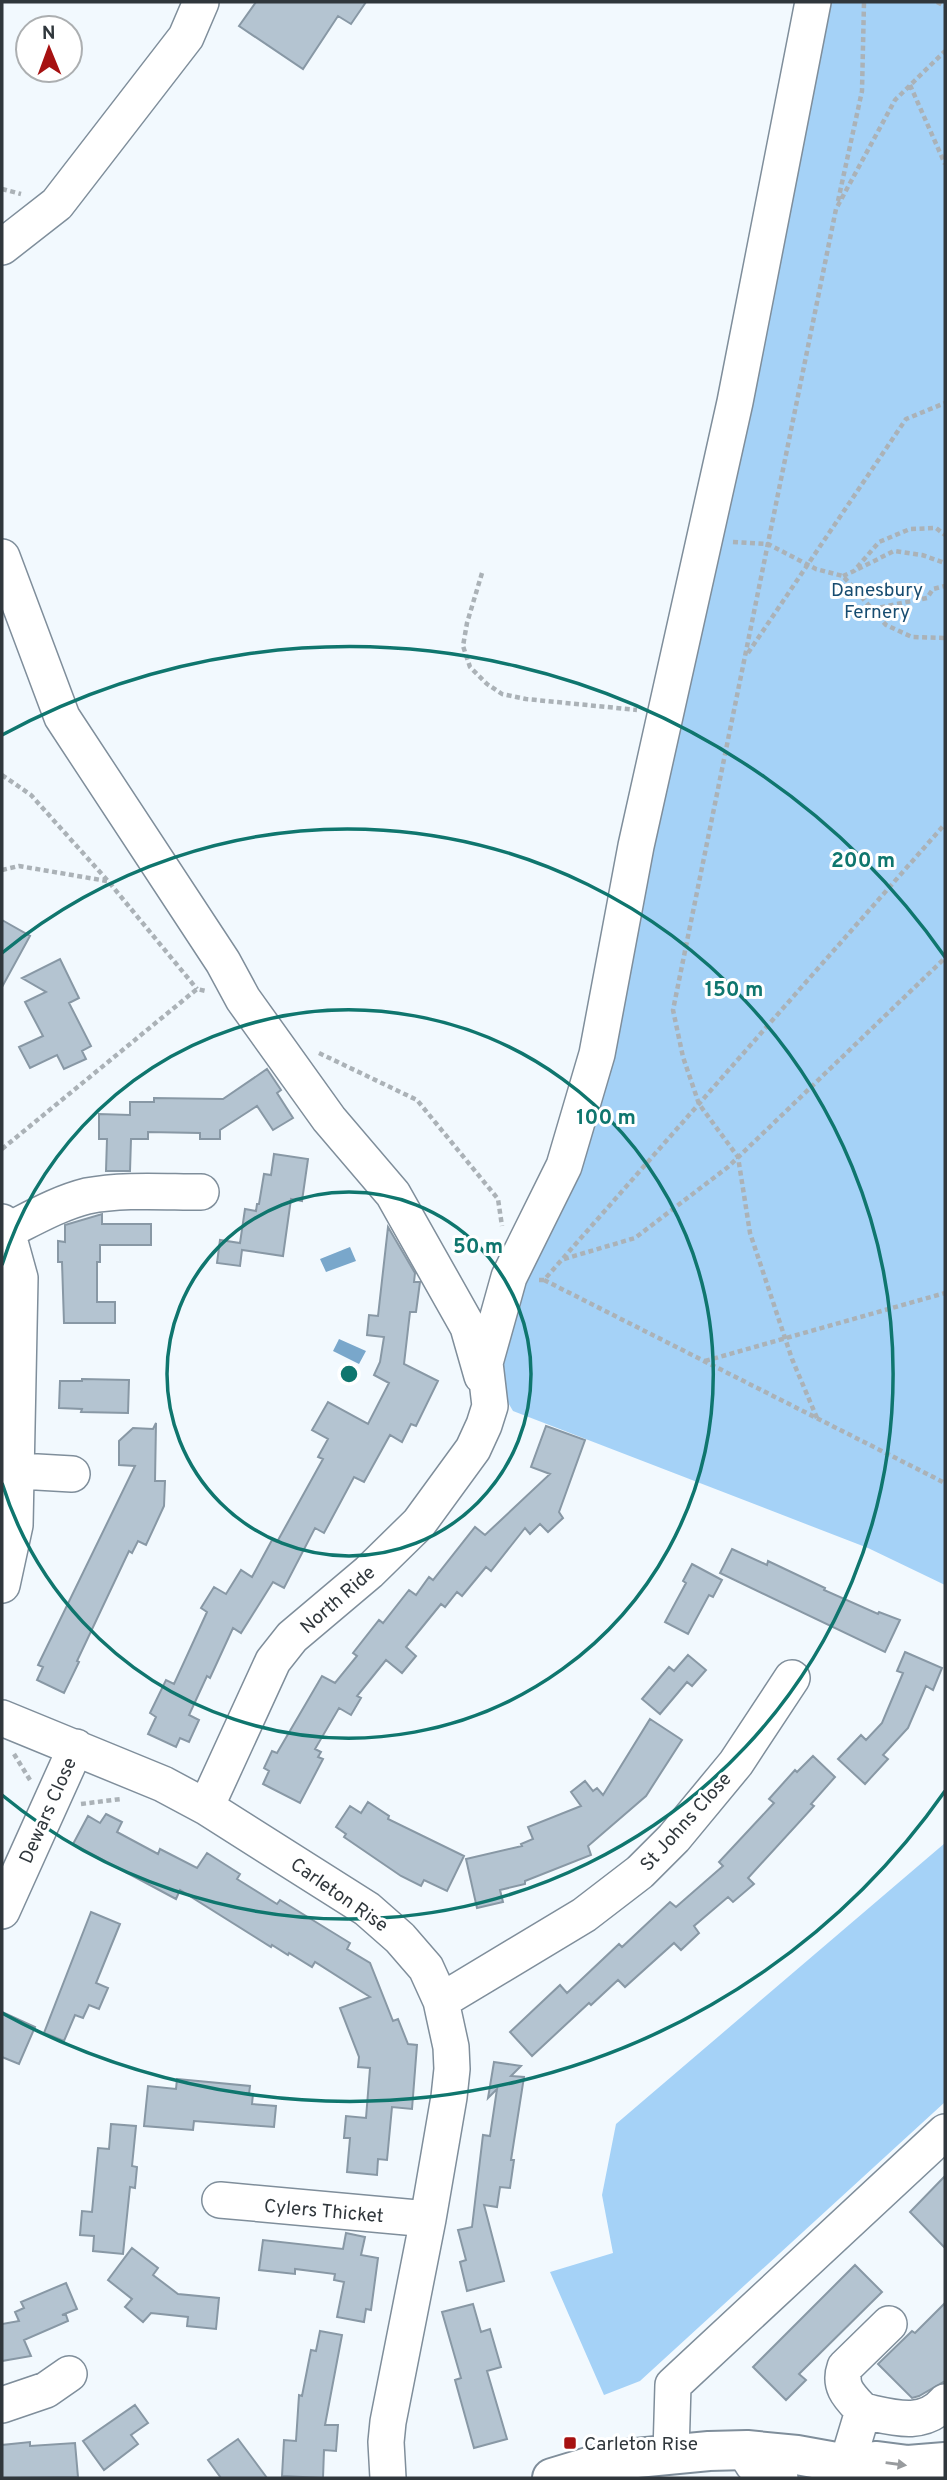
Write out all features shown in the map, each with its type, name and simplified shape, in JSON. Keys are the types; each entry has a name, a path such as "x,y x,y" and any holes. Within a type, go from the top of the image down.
{"main road":[{"path":"552,2478 597,2471 671,2453 747,2450 797,2455 852,2471 877,2461 908,2465 945,2462"}],"street":[{"path":"2,247 57,204 186,37 201,2"},
{"path":"491,1406 485,1363 509,1277 564,1166 597,1054 636,846 735,402 813,2"},
{"path":"2,558 62,717 223,962 243,999 329,1119 393,1194 468,1327 491,1406"},
{"path":"2,1585 15,1525 9,1471 20,1278 4,1226 89,1196 131,1192 201,1192"},
{"name":"North Ride","path":"206,1807 273,1661 292,1637 369,1572 419,1523 473,1449 491,1406"},
{"path":"9,1471 72,1474"},
{"name":"St Johns Close","path":"441,2001 584,1915 640,1872 674,1838 736,1763 792,1678"},
{"name":"Carleton Rise","path":"2,1718 163,1784 206,1807 367,1909 401,1938 426,1968 441,2001 451,2047 452,2069 428,2219 388,2422 388,2478"},
{"name":"Dewars Close","path":"2,1911 76,1747"},
{"path":"671,2453 673,2385 945,2132"},
{"name":"Cylers Thicket","path":"220,2200 428,2219"},
{"path":"889,2324 845,2367 842,2376 847,2394 863,2411 905,2419 923,2418 945,2402"},
{"path":"2,2405 46,2390 69,2374"},
{"path":"852,2471 863,2411"},
{"path":"747,2450 749,2462 754,2468 779,2478"}],"path":[{"path":"817,1418 786,1339 750,1233 738,1157 699,1104 683,1057 673,1010 862,91 863,2"},
{"path":"937,2 945,6"},
{"path":"836,209 895,100 945,51"},
{"path":"910,85 945,164"},
{"path":"745,656 906,419 945,403"},
{"path":"855,571 879,542 910,528 936,528 945,535"},
{"path":"705,537 717,541 768,544 807,565 843,576 886,625 912,637 945,638"},
{"path":"843,576 894,551 945,563"},
{"path":"482,573 463,646 470,667 487,684 502,694 526,699 666,713"},
{"path":"872,609 927,598 933,589 945,586"},
{"path":"2,775 31,795 108,881 197,989 243,999"},
{"path":"544,1280 945,824"},
{"path":"2,870 19,866 108,881"},
{"path":"561,1260 635,1238 738,1157 945,958"},
{"path":"2,1149 197,989"},
{"path":"315,1051 417,1100 498,1199 509,1277 544,1280 945,1483"},
{"path":"704,1361 945,1293"}],"green space":[{"name":"Danesbury Fernery","path":"813,2 945,2 945,1585 868,1548 513,1411 485,1363 564,1166"},
{"path":"945,1843 945,2102 640,2381 604,2395 550,2272 613,2253 602,2195 616,2124"}],"shaded area":[{"path":"350,1247 356,1261 326,1272 320,1259"},
{"path":"339,1339 366,1351 359,1364 333,1351"}],"building":[{"path":"256,2 366,2 351,24 338,16 303,69 239,26"},
{"path":"2,920 30,936 2,987"},
{"path":"60,959 79,998 69,1003 91,1046 82,1051 86,1059 64,1069 57,1055 30,1068 19,1047 43,1036 25,1002 46,992 22,978"},
{"path":"267,1069 281,1090 277,1093 293,1118 273,1130 257,1106 220,1130 220,1139 200,1139 200,1133 148,1132 148,1139 131,1139 130,1171 106,1171 107,1139 99,1139 99,1114 130,1115 130,1102 154,1102 154,1098 223,1099"},
{"path":"274,1154 308,1159 302,1201 291,1199 283,1256 242,1250 240,1266 217,1263 220,1240 240,1243 245,1209 256,1211 264,1174 271,1175"},
{"path":"102,1214 102,1224 151,1224 151,1245 100,1245 100,1262 97,1262 97,1302 115,1302 115,1323 64,1323 62,1262 58,1262 58,1241 65,1242 65,1225"},
{"path":"388,1227 415,1273 414,1282 420,1282 416,1312 410,1312 404,1364 438,1381 416,1426 411,1424 402,1442 390,1435 364,1482 354,1477 324,1533 315,1528 284,1588 273,1582 241,1633 233,1628 189,1715 199,1720 189,1742 180,1738 176,1747 148,1734 156,1717 150,1713 166,1680 174,1684 207,1612 201,1608 214,1587 226,1594 241,1570 252,1577 272,1540 277,1542 323,1459 318,1457 328,1439 312,1430 328,1402 368,1424 389,1383 374,1375 380,1362 384,1337 367,1335 369,1315 378,1316"},
{"path":"129,1380 128,1413 81,1412 82,1409 59,1408 60,1381"},
{"path":"156,1423 155,1481 165,1481 164,1506 146,1545 138,1541 132,1553 129,1551 64,1693 37,1680 43,1667 38,1665 135,1466 119,1465 119,1441 133,1428 153,1429"},
{"path":"546,1426 585,1440 559,1512 563,1518 548,1532 540,1524 530,1534 525,1528 491,1571 486,1567 462,1596 457,1592 445,1607 441,1604 406,1647 416,1656 402,1673 386,1660 357,1696 361,1698 351,1715 339,1708 315,1749 321,1752 318,1757 323,1759 300,1803 263,1784 269,1771 264,1768 272,1751 277,1753 322,1676 335,1683 357,1656 353,1653 379,1620 383,1623 409,1590 416,1595 429,1577 433,1580 475,1527 485,1535 550,1474 531,1467"},
{"path":"732,1549 767,1565 768,1561 878,1614 879,1612 900,1620 885,1652 720,1573"},
{"path":"692,1564 722,1580 713,1597 709,1595 688,1634 665,1622 686,1583 683,1581"},
{"path":"905,1652 942,1668 933,1690 926,1686 908,1728 883,1755 888,1759 865,1784 838,1759 861,1735 866,1740 882,1723 903,1673 897,1671"},
{"path":"688,1655 706,1670 692,1686 687,1682 660,1714 642,1699 669,1667 674,1671"},
{"path":"650,1719 682,1740 646,1796 588,1846 591,1855 525,1881 525,1884 500,1890 503,1902 477,1908 466,1859 522,1846 521,1844 533,1839 528,1827 581,1806 571,1792 585,1781 593,1791 597,1788 603,1795"},
{"path":"813,1756 835,1777 811,1804 814,1806 748,1878 754,1884 733,1902 728,1897 694,1926 699,1933 681,1950 674,1943 625,1987 618,1980 532,2056 510,2032 560,1985 567,1993 619,1944 622,1947 670,1902 676,1907 723,1866 719,1862 774,1803 769,1799 795,1770 797,1772"},
{"path":"368,1802 389,1816 388,1819 464,1856 447,1891 424,1880 421,1886 401,1876 344,1837 346,1834 336,1827 350,1806 361,1813"},
{"path":"106,1814 122,1822 117,1832 158,1854 160,1849 197,1868 207,1853 240,1874 237,1879 277,1904 280,1900 350,1943 347,1949 370,1963 393,2021 398,2019 408,2044 417,2045 412,2109 392,2107 387,2160 378,2159 377,2175 347,2172 350,2138 344,2138 346,2116 366,2118 370,2068 358,2067 359,2057 340,2008 370,1997 315,1962 312,1967 289,1953 288,1955 272,1945 271,1947 180,1890 176,1899 73,1844 88,1816 100,1823"},
{"path":"91,1912 120,1924 96,1983 108,1988 99,2009 89,2005 83,2018 75,2015 64,2041 44,2033"},
{"path":"2,2012 35,2027 19,2064 2,2057"},
{"path":"494,2062 521,2066 511,2076 524,2077 511,2160 514,2160 510,2188 500,2187 497,2207 484,2205 504,2281 467,2291 460,2262 466,2260 458,2230 472,2227 483,2135 490,2136 497,2089 488,2098"},
{"path":"177,2079 250,2086 252,2104 276,2106 274,2127 194,2121 193,2130 144,2126 148,2086 176,2089"},
{"path":"111,2124 136,2126 132,2166 137,2167 135,2188 130,2187 123,2254 93,2251 94,2236 80,2235 82,2211 92,2212 98,2148 109,2149"},
{"path":"945,2176 945,2248 910,2212"},
{"path":"346,2233 365,2237 361,2255 378,2258 371,2310 366,2309 364,2322 337,2317 344,2282 334,2280 335,2274 295,2269 295,2274 259,2270 263,2240 343,2249"},
{"path":"132,2248 158,2268 153,2275 178,2294 219,2298 216,2329 187,2326 188,2317 151,2313 143,2322 125,2307 132,2299 108,2280"},
{"path":"855,2265 882,2292 799,2374 806,2380 786,2400 753,2367"},
{"path":"66,2283 77,2309 62,2315 66,2315 68,2321 24,2340 31,2356 2,2361 2,2324 19,2321 15,2312 24,2308 21,2302"},
{"path":"945,2303 945,2381 912,2398 878,2364"},
{"path":"473,2304 481,2332 490,2329 501,2367 487,2371 507,2439 474,2448 455,2380 461,2378 442,2312"},
{"path":"320,2331 342,2335 325,2425 338,2425 336,2451 324,2450 323,2478 282,2476 284,2440 296,2441 299,2395 302,2396 311,2350 316,2351"},
{"path":"135,2405 148,2423 131,2435 138,2444 104,2470 83,2441"},
{"path":"238,2439 267,2478 221,2478 208,2460"},
{"path":"30,2442 30,2446 75,2443 78,2477 2,2478 2,2445"}],"place":[{"name":"Carleton Rise","path":"570,2443"}]}
